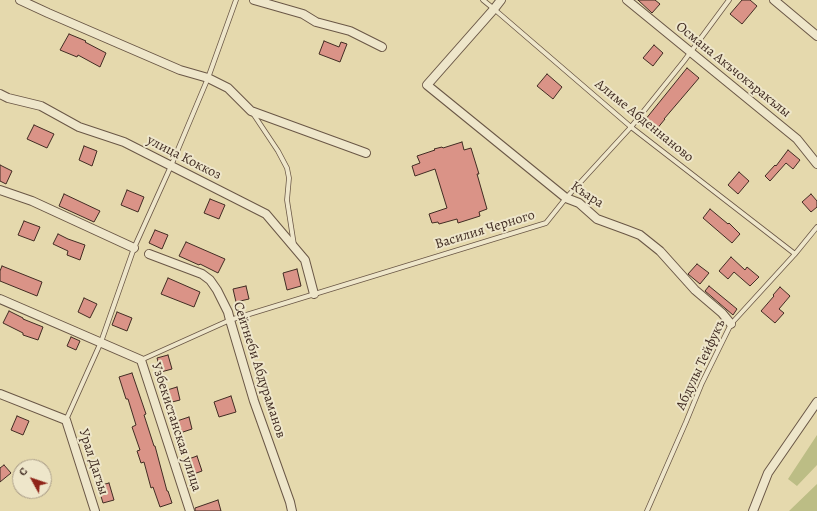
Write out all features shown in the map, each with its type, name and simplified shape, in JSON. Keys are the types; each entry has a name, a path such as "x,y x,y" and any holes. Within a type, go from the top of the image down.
{"street":[{"path":"20,0 48,14 180,70 208,78 228,88 251,111 366,153"},
{"path":"254,0 303,14 316,22 350,31 382,47"},
{"path":"494,9 501,0"},
{"name":"Османа Акъчокъракълы","path":"627,0 797,140 817,164"},
{"path":"774,0 817,36"},
{"name":"Къара","path":"494,9 427,85 566,198 579,203 597,219 640,235 660,251 695,290 722,313 731,324"},
{"name":"улица Коккоз","path":"0,94 8,98 41,106 79,127 124,142 266,214 305,260 314,294"},
{"path":"0,190 32,201 134,248"},
{"name":"Сейтнеби Абдураманов","path":"149,254 202,274 210,280 217,290 228,312 254,401 292,511"},
{"name":"Узбекистанская улица","path":"0,299 141,360 190,511"},
{"name":"Урал Дагъы","path":"0,394 66,420 95,511"},
{"path":"753,511 768,473 817,402"}],"lane":[{"path":"66,420 101,342 134,248 208,78 236,0"},
{"name":"Алиме Абденнаново","path":"483,0 631,127 795,254"},
{"name":"Василия Черного","path":"141,360 230,320 546,223 566,198 631,127 691,52 729,0"},
{"path":"251,111 278,151 287,168 289,178 287,200 294,247"},
{"name":"Абдулы Тейфукъ","path":"647,511 702,383 731,324 817,228"}],"green space":[{"path":"817,435 817,465 797,486 788,479"},
{"path":"817,484 817,511 789,511"}],"building":[{"path":"638,0 655,0 660,4 652,13"},
{"path":"742,0 750,0 757,6 742,24 730,14"},
{"path":"69,34 86,41 85,42 106,53 100,67 78,55 77,57 60,50"},
{"path":"324,41 339,47 341,42 347,44 340,62 319,54"},
{"path":"654,45 663,53 653,66 643,58"},
{"path":"687,68 699,78 656,130 645,120"},
{"path":"547,74 562,87 553,99 537,86"},
{"path":"34,125 54,134 47,148 27,139"},
{"path":"462,142 464,150 471,148 487,209 479,212 480,216 458,223 457,219 439,224 438,222 432,223 429,214 447,208 435,169 415,176 412,166 420,163 417,156 435,150 434,149 443,148"},
{"path":"84,146 97,151 92,166 79,160"},
{"path":"788,150 800,160 793,169 786,163 770,181 765,176 775,165 776,166"},
{"path":"0,165 12,171 6,184 0,181"},
{"path":"739,172 749,181 738,194 728,185"},
{"path":"127,190 144,197 138,212 121,205"},
{"path":"64,194 100,211 94,222 59,206"},
{"path":"811,194 817,201 817,207 811,212 802,202"},
{"path":"210,199 225,205 219,219 204,213"},
{"path":"710,209 728,224 729,223 740,234 732,243 703,218"},
{"path":"24,221 40,227 34,241 18,235"},
{"path":"155,230 168,235 162,249 149,243"},
{"path":"58,234 85,245 80,260 67,255 68,251 53,244"},
{"path":"186,242 225,259 218,273 179,256"},
{"path":"731,257 745,270 747,267 759,277 750,286 734,272 728,279 719,271"},
{"path":"697,264 709,273 700,284 688,274"},
{"path":"2,266 42,282 37,296 0,281 0,271"},
{"path":"297,269 301,286 287,290 283,273"},
{"path":"168,278 200,292 194,307 161,294"},
{"path":"246,286 249,299 236,302 233,289"},
{"path":"709,286 737,309 733,315 705,291"},
{"path":"780,287 790,296 779,309 784,313 775,323 761,311"},
{"path":"84,298 97,304 90,318 78,312"},
{"path":"9,311 23,319 43,327 38,340 23,335 23,333 3,323"},
{"path":"117,312 132,318 127,331 112,325"},
{"path":"71,337 80,341 76,350 67,346"},
{"path":"168,355 172,369 161,372 157,358"},
{"path":"132,373 146,414 144,415 172,503 160,507 153,487 151,488 144,462 141,463 137,451 140,450 132,427 136,425 119,377"},
{"path":"177,387 180,400 168,403 164,391"},
{"path":"231,396 236,412 219,417 214,402"},
{"path":"17,416 29,421 23,435 11,430"},
{"path":"189,417 192,429 180,433 177,421"},
{"path":"197,456 202,471 191,475 186,460"},
{"path":"4,465 11,473 0,482 0,468"},
{"path":"109,483 114,500 103,503 98,486"},
{"path":"218,500 221,511 195,511 195,508"}]}
